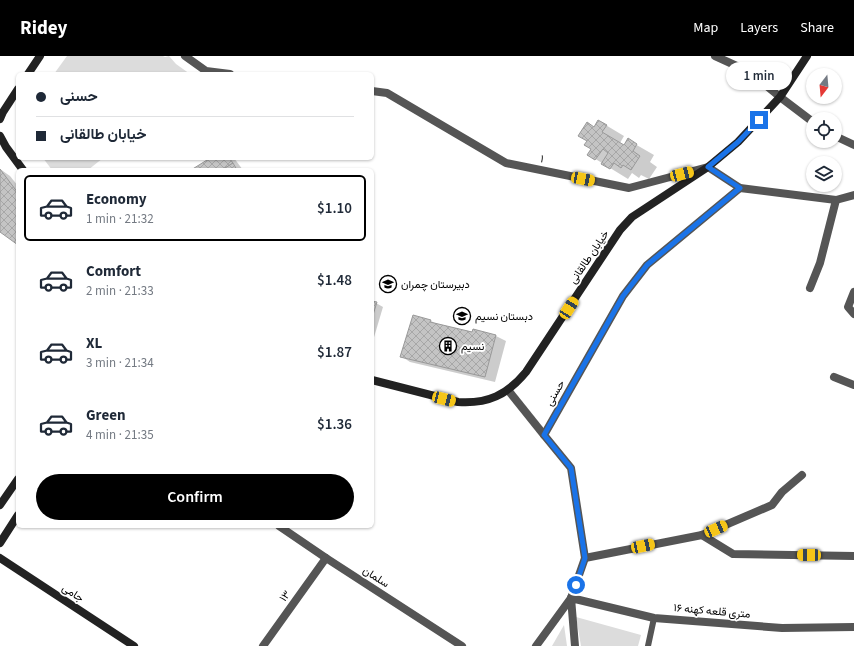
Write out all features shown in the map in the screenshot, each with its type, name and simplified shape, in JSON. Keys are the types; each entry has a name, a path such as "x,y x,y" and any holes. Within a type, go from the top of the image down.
{"main road":[{"path":"29,72 40,56"},
{"name":"خیابان طالقانی","path":"374,381 458,402 469,403 491,399 508,390 526,372 620,230 632,217 708,167 738,142 780,98 807,56"},
{"path":"0,119 16,92"},
{"path":"0,136 22,168"},
{"path":"0,505 16,482"},
{"path":"0,543 16,518"},
{"name":"جامی","path":"0,558 134,646"}],"street":[{"path":"185,56 206,71 214,72"},
{"path":"715,56 750,72 780,98 806,117"},
{"name":"۱","path":"374,91 387,93 506,163 629,188 708,167"},
{"path":"842,139 854,145"},
{"path":"708,167 740,188 836,200 854,195"},
{"name":"حسنی","path":"544,435 623,296 647,265 740,188"},
{"path":"810,288 820,263 836,200"},
{"path":"854,292 848,307 854,314"},
{"path":"834,377 854,385"},
{"path":"508,390 571,468 585,558 571,598 536,646"},
{"path":"585,558 702,535 772,505 782,492 802,475"},
{"name":"سلمان","path":"282,528 462,646"},
{"path":"702,535 734,554 854,556"},
{"name":"۱۳","path":"263,646 326,558"},
{"path":"571,598 575,646"},
{"name":"۱۶ متری قلعه کهنه","path":"571,598 654,618 782,628 854,627"}],"lane":[{"path":"648,646 654,618"}],"shaded area":[{"path":"67,56 169,56 176,64 187,72 55,72"},
{"path":"44,160 100,160 90,168 50,168"},
{"path":"576,617 641,635 638,646 581,646"},
{"path":"564,625 567,646 552,646"}],"building":[{"path":"598,120 607,125 602,132 624,145 628,138 637,144 633,151 640,156 631,170 623,165 621,168 614,163 610,169 601,164 608,153 603,149 595,160 587,155 591,149 584,145 587,141 578,136 587,122 594,127"},
{"path":"207,160 231,160 233,163 225,168 194,168"},
{"path":"233,163 236,168 225,168"},
{"path":"0,169 16,190 16,244 0,232"},
{"path":"374,301 377,302 374,312"},
{"name":"نسیم","path":"413,315 431,320 430,322 472,332 473,329 496,335 485,377 400,357"}],"place":[{"name":"دبیرستان چمران","path":"388,284"},
{"name":"دبستان نسیم","path":"462,316"},
{"name":"نسیم","path":"448,346"}],"route":[{"path":"576,585 585,558 571,468 544,435 623,296 647,265 740,188 708,167 738,142 759,120"}]}
